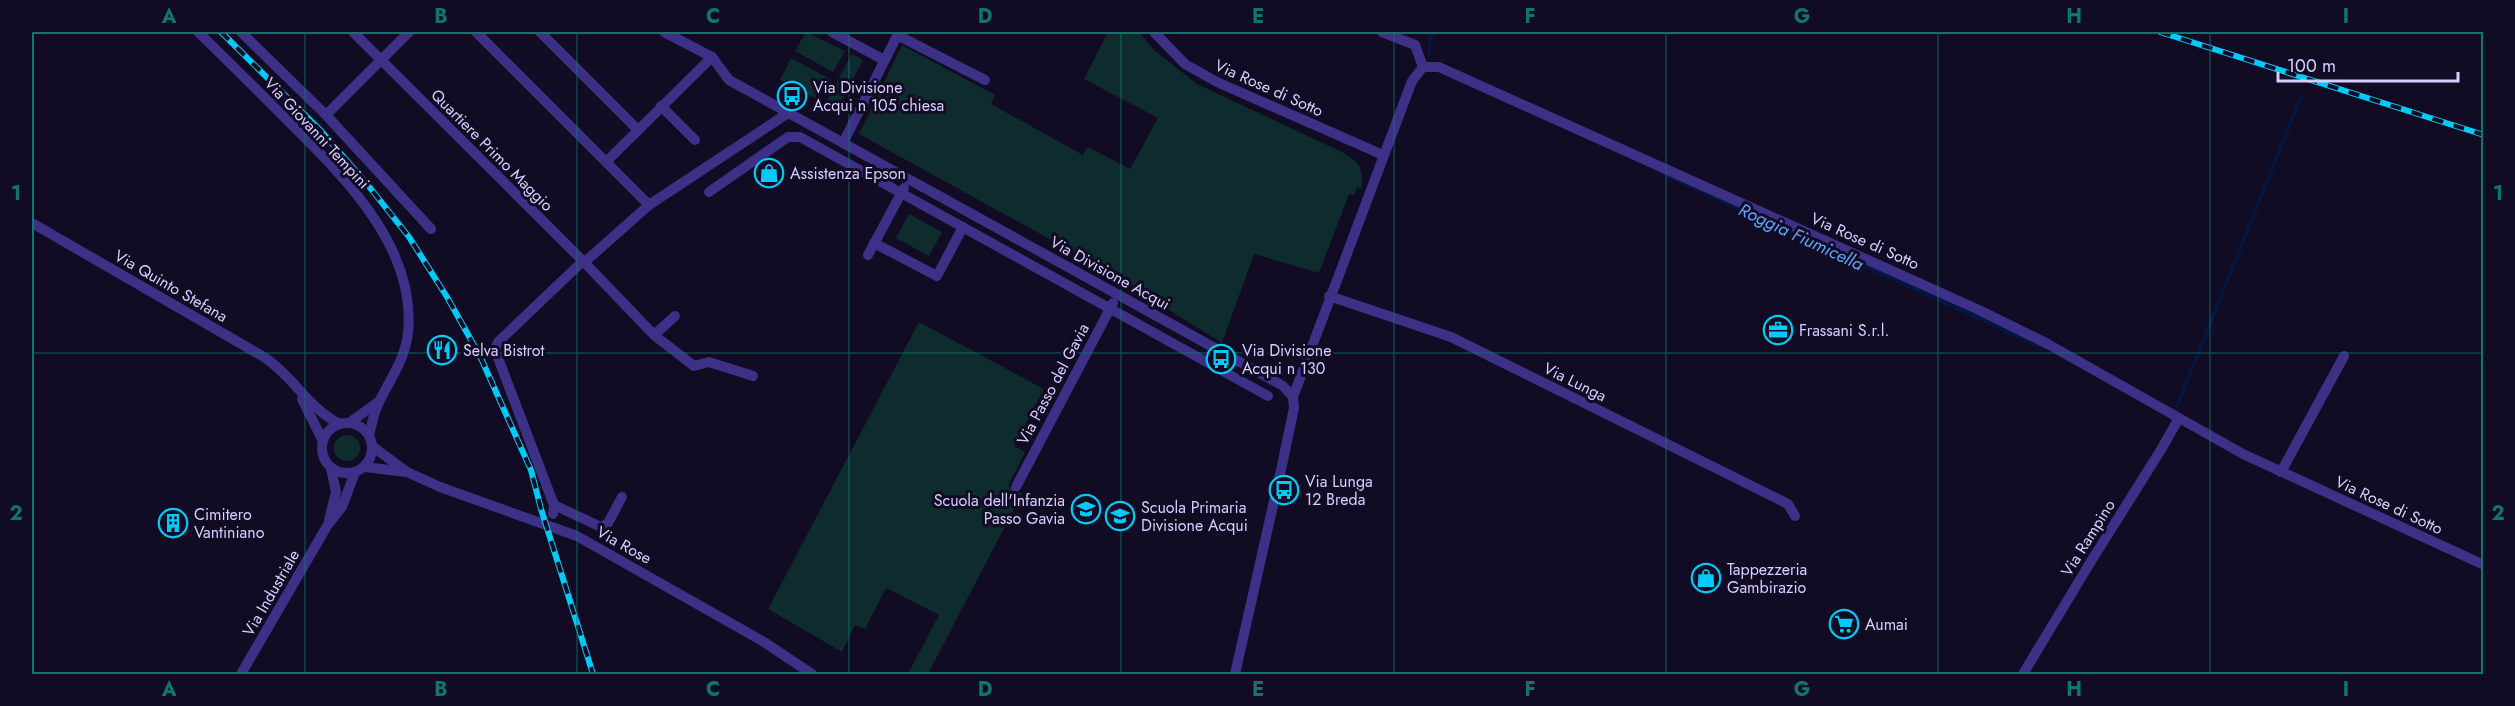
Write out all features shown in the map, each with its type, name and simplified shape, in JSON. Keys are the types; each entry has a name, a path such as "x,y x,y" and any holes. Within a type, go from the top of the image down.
{"street":[{"name":"Via Giovanni Tempini","path":"198,32 325,158 383,231 403,282 408,310 408,334 399,366 378,402 369,435"},
{"path":"241,32 326,115 430,229"},
{"name":"Quartiere Primo Maggio","path":"354,32 654,335 694,366 709,362 753,376"},
{"path":"326,115 409,32"},
{"path":"476,32 649,205"},
{"path":"540,32 638,130"},
{"name":"Via Divisione Acqui","path":"664,32 712,57 729,80 1283,386 1293,397"},
{"path":"832,32 884,60"},
{"name":"Via Rose di Sotto","path":"1154,32 1185,64 1217,82 1383,155"},
{"path":"1235,675 1294,408 1293,397 1329,296 1412,81 1423,67 1415,45 1382,32"},
{"path":"831,154 840,142 898,33 985,80"},
{"path":"606,162 712,57"},
{"name":"Via Rose di Sotto","path":"1423,67 1439,67 1969,305 2046,343 2213,438 2281,472 2484,565"},
{"path":"661,106 695,140"},
{"path":"622,497 608,523 601,527 554,509 496,355 498,342 583,261 587,260 649,205 788,113"},
{"name":"Via Divisione Acqui","path":"709,192 788,137 794,136 831,154 1268,396"},
{"path":"725,154 738,172"},
{"path":"868,255 909,180"},
{"name":"Via Quinto Stefana","path":"32,223 264,357 292,380 318,410 344,424"},
{"path":"874,243 937,276 963,227"},
{"name":"Via Passo del Gavia","path":"1016,487 1118,294"},
{"name":"Via Lunga","path":"1329,296 1450,337 1788,504 1795,516"},
{"path":"654,335 675,316"},
{"path":"2281,472 2344,356"},
{"name":"Via Quinto Stefana","path":"292,380 323,441"},
{"name":"Via Giovanni Tempini","path":"344,424 378,402"},
{"name":"Via Rampino","path":"2029,673 2090,563 2179,418"},
{"path":"344,424 357,425 369,435 372,446 371,457 360,469 347,474 332,468 323,456 323,441 332,428 344,424"},
{"name":"Via Rose","path":"372,446 406,472 492,507 577,536 764,642 812,675"},
{"name":"Via Industriale","path":"327,526 336,492 332,468"},
{"name":"Via Rose","path":"360,469 406,472"},
{"name":"Via Industriale","path":"242,675 327,526 342,507 360,469"}],"green space":[{"path":"806,32 845,51 833,72 795,51"},
{"path":"1108,32 1139,32 1154,50 1197,84 1344,153 1360,167 1361,188 1357,187 1354,195 1349,194 1319,273 1254,254 1222,343 1102,268 859,134 902,45 995,95 991,104 1083,155 1088,147 1130,169 1158,118 1084,79"},
{"path":"852,54 863,60 837,110 825,104"},
{"path":"791,58 830,79 819,100 780,80"},
{"path":"909,214 942,232 929,256 896,238"},
{"path":"919,322 1044,389 1014,446 1025,452 1008,486 1022,494 928,674 908,674 939,615 886,588 865,629 855,625 842,652 768,609"},
{"path":"347,435 356,439 360,448 356,457 347,461 338,457 334,448 338,439"}],"waterway":[{"name":"Roggia Fiumicella","path":"1429,54 1430,40 1435,32"},
{"name":"Roggia Fiumicella","path":"2177,406 2301,97"},
{"name":"Roggia Fiumicella","path":"1661,173 2044,348"}],"railway":[{"path":"221,32 321,131 367,184 409,237 447,297 480,356 531,470 593,674"},
{"path":"2160,32 2484,135"}],"place":[{"name":"Via Divisione Acqui n 105 chiesa","path":"792,96"},
{"name":"Assistenza Epson","path":"769,173"},
{"name":"Frassani S.r.l.","path":"1778,330"},
{"name":"Selva Bistrot","path":"442,350"},
{"name":"Via Divisione Acqui n 130","path":"1221,359"},
{"name":"Via Lunga 12 Breda","path":"1284,490"},
{"name":"Scuola dell'Infanzia Passo Gavia","path":"1086,509"},
{"name":"Scuola Primaria Divisione Acqui","path":"1120,516"},
{"name":"Cimitero Vantiniano","path":"173,523"},
{"name":"Tappezzeria Gambirazio","path":"1706,578"},
{"name":"Aumai","path":"1844,624"}]}
